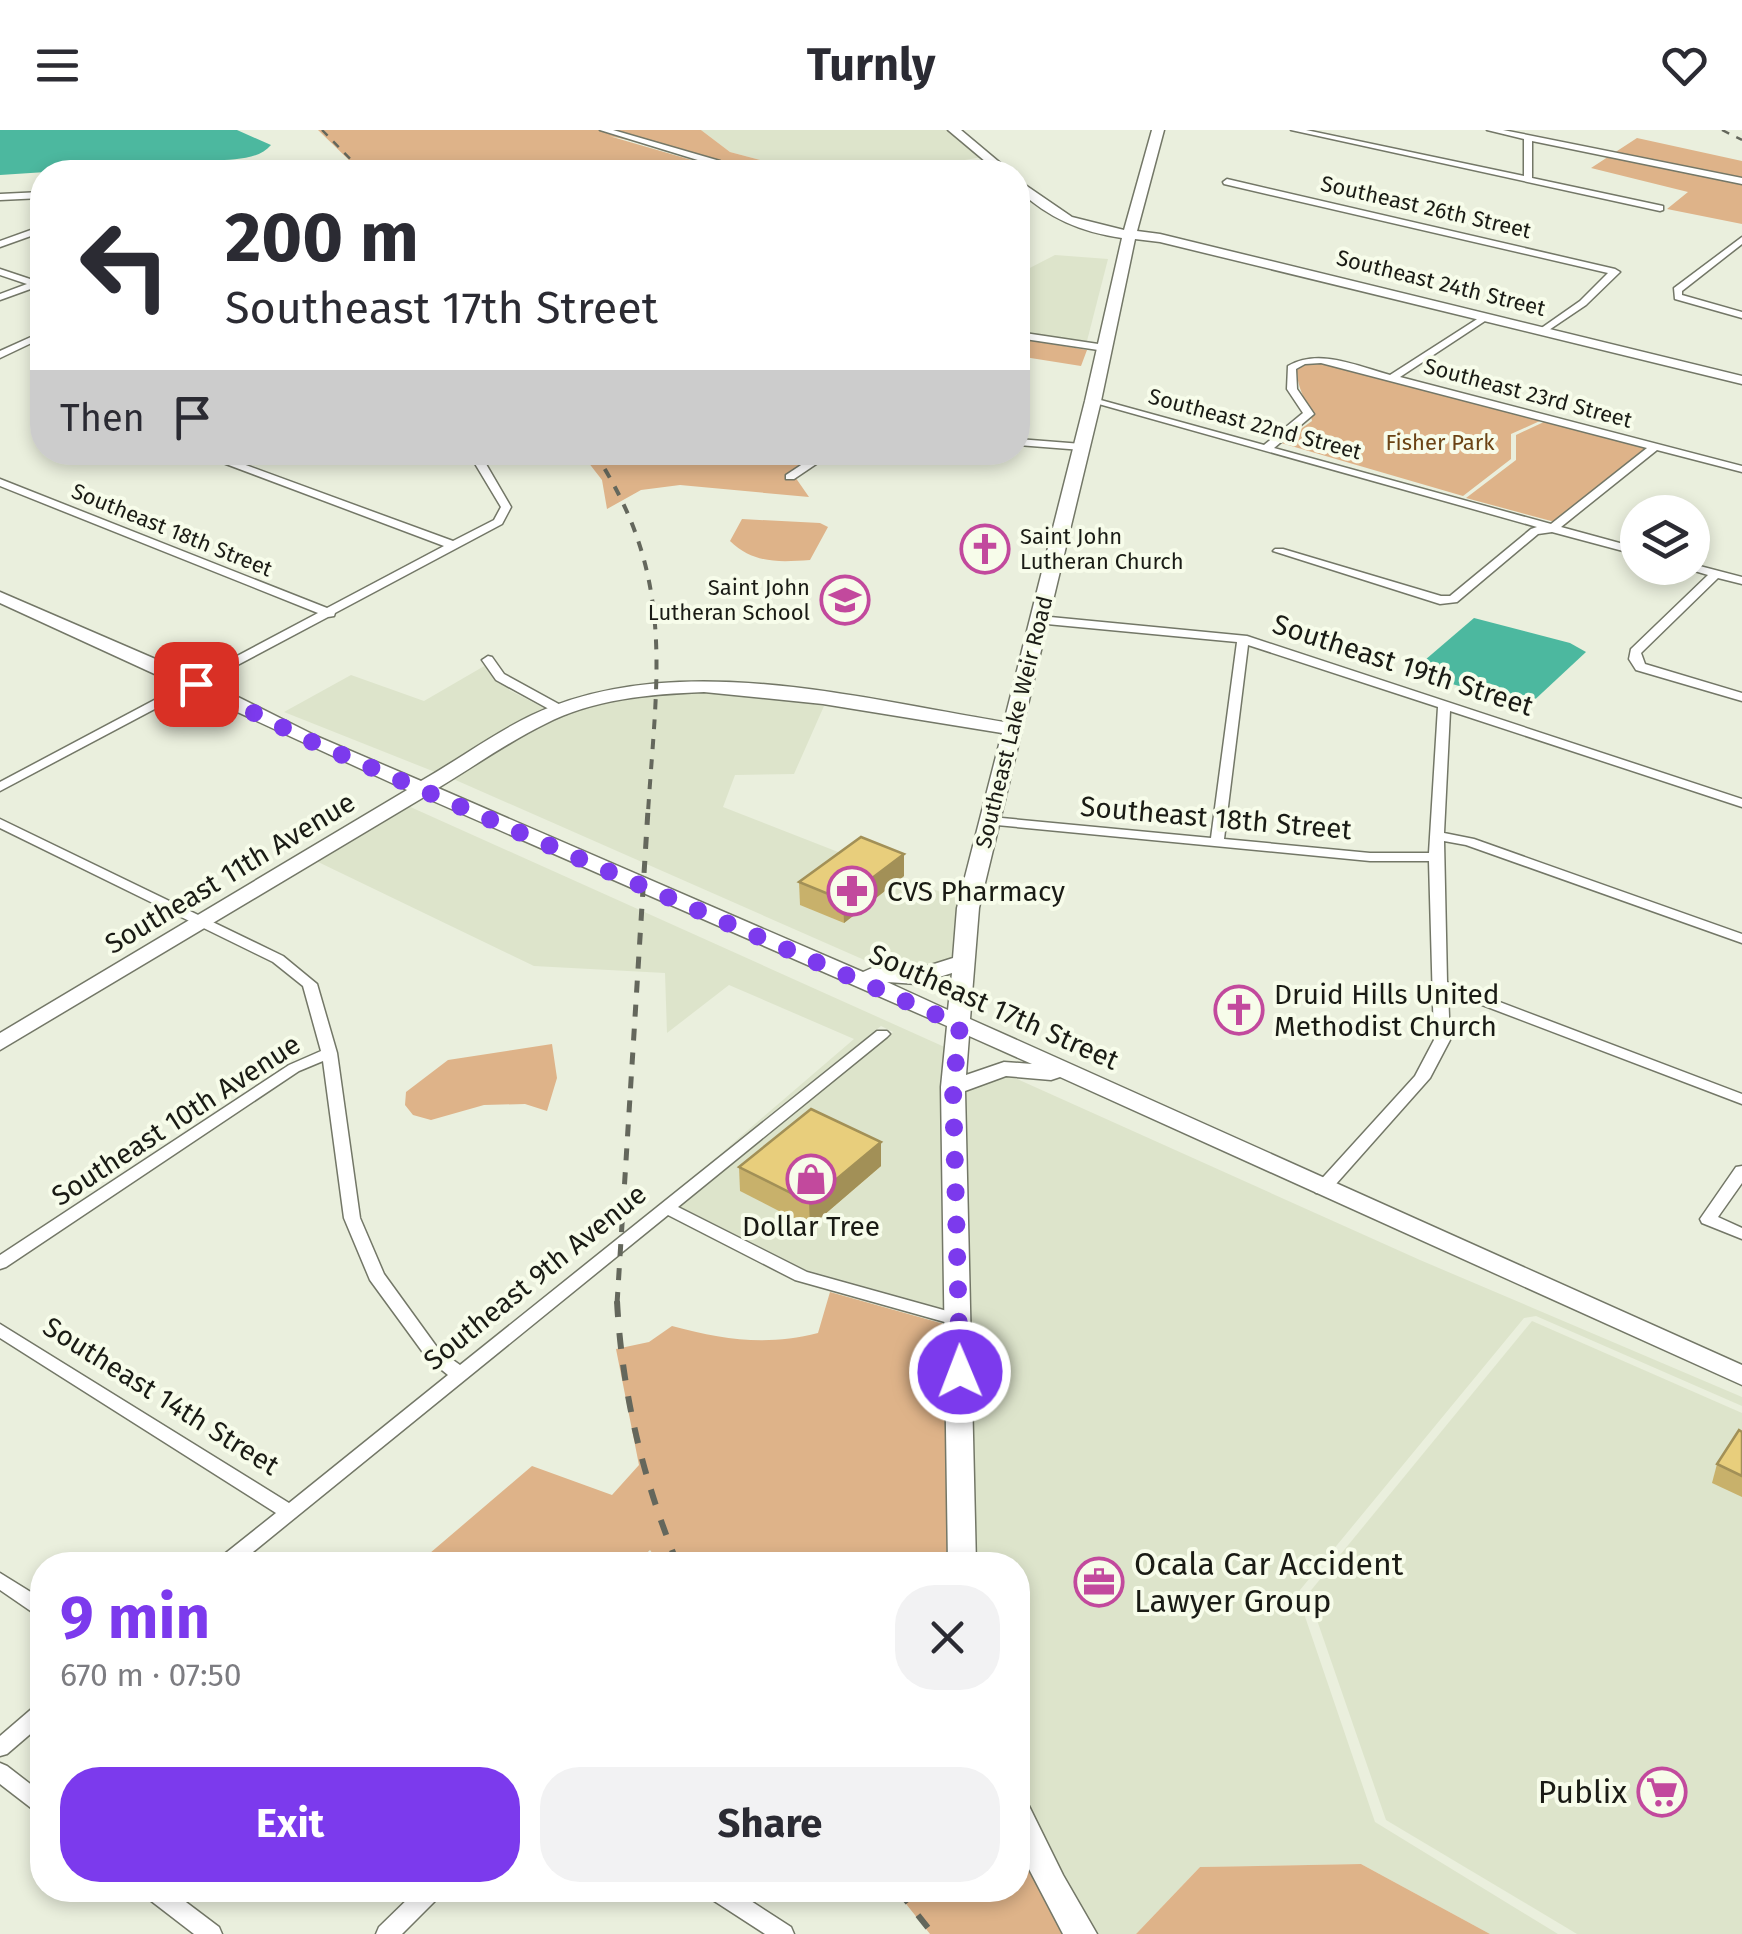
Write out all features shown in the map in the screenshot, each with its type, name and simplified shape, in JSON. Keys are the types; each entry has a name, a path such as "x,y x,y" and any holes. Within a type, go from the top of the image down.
{"main road":[{"path":"954,130 990,160"},
{"name":"Southeast Lake Weir Road","path":"962,1552 953,1087 960,1025 960,963 971,885 991,821 1093,401 1129,235 1158,130"},
{"name":"Southeast 24th Street","path":"1030,193 1072,224 1160,238 1742,380"},
{"name":"Southeast 17th Street","path":"0,597 196,684 308,740 833,966 1742,1376"},
{"name":"Southeast 11th Avenue","path":"0,1044 539,719 591,700 659,688 711,686 823,698 1012,729"},
{"path":"833,966 898,979 960,963"},
{"path":"953,1087 1004,1070 1074,1076"},
{"path":"1030,1841 1051,1886 1081,1934"}],"street":[{"path":"1295,130 1660,208"},
{"path":"1491,130 1742,182"},
{"path":"613,131 707,160"},
{"path":"1528,138 1528,179"},
{"name":"Southeast 26th Street","path":"1227,182 1616,272 1583,303 1543,331"},
{"path":"0,197 30,195"},
{"path":"0,244 30,234"},
{"path":"21,237 30,240"},
{"path":"1742,240 1678,290 1678,297 1742,315"},
{"path":"0,272 30,282"},
{"path":"0,297 30,287"},
{"path":"0,289 13,292"},
{"path":"1392,378 1485,317"},
{"path":"1030,337 1104,348"},
{"path":"0,355 30,341"},
{"name":"Southeast 23rd Street","path":"1268,447 1308,414 1292,389 1291,368 1303,361 1320,360 1742,470"},
{"name":"Southeast 22nd Street","path":"1093,401 1620,547"},
{"path":"1030,443 1082,447"},
{"path":"1279,551 1440,600 1452,600 1535,531 1553,528 1654,446"},
{"path":"234,465 455,546"},
{"path":"0,787 498,522 506,506 482,465"},
{"path":"790,477 809,465"},
{"name":"Southeast 18th Street","path":"0,482 330,614"},
{"path":"1710,572 1742,581"},
{"path":"1716,574 1635,652 1634,659 1640,667 1742,697"},
{"name":"Southeast 19th Street","path":"1040,620 1243,638 1742,803"},
{"path":"1217,844 1243,638"},
{"path":"488,660 500,677 562,711"},
{"path":"1322,1189 1422,1078 1442,1040 1436,857 1444,706"},
{"name":"Southeast 18th Street","path":"991,821 1370,857 1436,857"},
{"path":"0,823 202,920 278,960 310,984 328,1054 352,1218 376,1276 433,1354 459,1374"},
{"path":"1437,836 1469,842 1742,939"},
{"path":"1442,985 1742,1099"},
{"name":"Southeast 9th Avenue","path":"240,1552 882,1034"},
{"name":"Southeast 10th Avenue","path":"0,1263 294,1068 328,1054"},
{"path":"1742,1171 1708,1219 1742,1234"},
{"path":"664,1207 801,1276 959,1320"},
{"name":"Southeast 14th Street","path":"0,1330 289,1512"},
{"path":"0,1580 30,1600"},
{"path":"0,1748 30,1722"},
{"path":"0,1772 30,1796"},
{"path":"170,1902 211,1934"},
{"path":"388,1934 419,1902"},
{"path":"734,1902 783,1934"}],"shaded area":[{"path":"701,130 949,130 982,157 760,160 730,152"},
{"path":"1055,255 1108,259 1087,341 1030,334 1030,268"},
{"path":"486,665 504,676 509,690 550,711 440,774 284,712 351,675 424,701"},
{"path":"679,691 773,697 824,706 794,774 735,775 723,807 961,900 952,961 915,972 894,973 451,778 543,722 593,703"},
{"path":"406,805 949,1049 949,1310 806,1270 678,1206 893,1032 881,1026 719,1155 854,1039 729,985 667,1033 665,973 534,966 314,860"},
{"path":"1008,1075 1420,1260 1742,1397 1742,1406 1536,1316 1524,1318 1300,1590 1298,1596 1375,1822 1558,1934 1490,1934 1361,1864 1200,1867 1136,1934 1096,1934 1062,1880 1030,1810 1030,1552 973,1552 972,1316 962,1089"},
{"path":"1532,1321 1742,1413 1742,1934 1577,1934 1386,1820 1308,1594"}],"green space":[{"path":"318,130 701,130 730,152 760,160 699,160 609,136 692,160 349,160"},
{"path":"1637,138 1742,161 1742,224 1667,209 1688,192 1591,168"},
{"path":"1030,340 1087,350 1081,366 1030,358"},
{"name":"Fisher Park","path":"1312,362 1542,420 1511,434 1511,459 1463,496 1281,443 1312,421 1298,382 1297,367"},
{"path":"1546,421 1656,447 1566,525 1466,498 1516,460 1516,435"},
{"path":"590,465 802,465 793,474 809,497 680,485 641,490 607,509 602,480"},
{"path":"742,519 820,523 828,527 810,560 777,561 748,554 730,541"},
{"path":"552,1044 557,1078 547,1111 525,1104 484,1105 431,1120 413,1115 405,1105 406,1092 448,1060"},
{"path":"830,1292 944,1324 950,1552 431,1552 532,1466 612,1495 639,1465 616,1349 649,1342 672,1326 745,1340 818,1333"},
{"path":"1361,1864 1490,1934 1136,1934 1200,1867"},
{"path":"1030,1866 1066,1934 930,1934 905,1902 1030,1902"}],"water":[{"path":"0,130 237,130 271,145 260,154 222,160 30,160 30,173 0,175"},
{"path":"1474,618 1570,643 1586,652 1528,706 1411,672"}],"building":[{"path":"861,837 904,854 843,900 799,882"},
{"path":"811,1109 881,1142 809,1202 739,1167"},
{"path":"1739,1430 1742,1432 1742,1476 1717,1464"}],"railway":[{"path":"322,130 351,160"},
{"path":"1722,130 1742,140"},
{"path":"602,465 638,541 655,626 655,715 648,812"},
{"path":"617,1302 648,810"},
{"path":"617,1302 636,1436 673,1552"},
{"path":"908,1902 933,1934"}],"place":[{"name":"Saint John Lutheran Church","path":"985,549"},
{"name":"Saint John Lutheran School","path":"845,600"},
{"name":"CVS Pharmacy","path":"852,891"},
{"name":"Druid Hills United Methodist Church","path":"1239,1010"},
{"name":"Dollar Tree","path":"811,1179"},
{"name":"Ocala Car Accident Lawyer Group","path":"1099,1582"},
{"name":"Publix","path":"1662,1792"}],"route":[{"path":"196,684 308,740 833,966 960,1025 953,1087 960,1372"}]}
